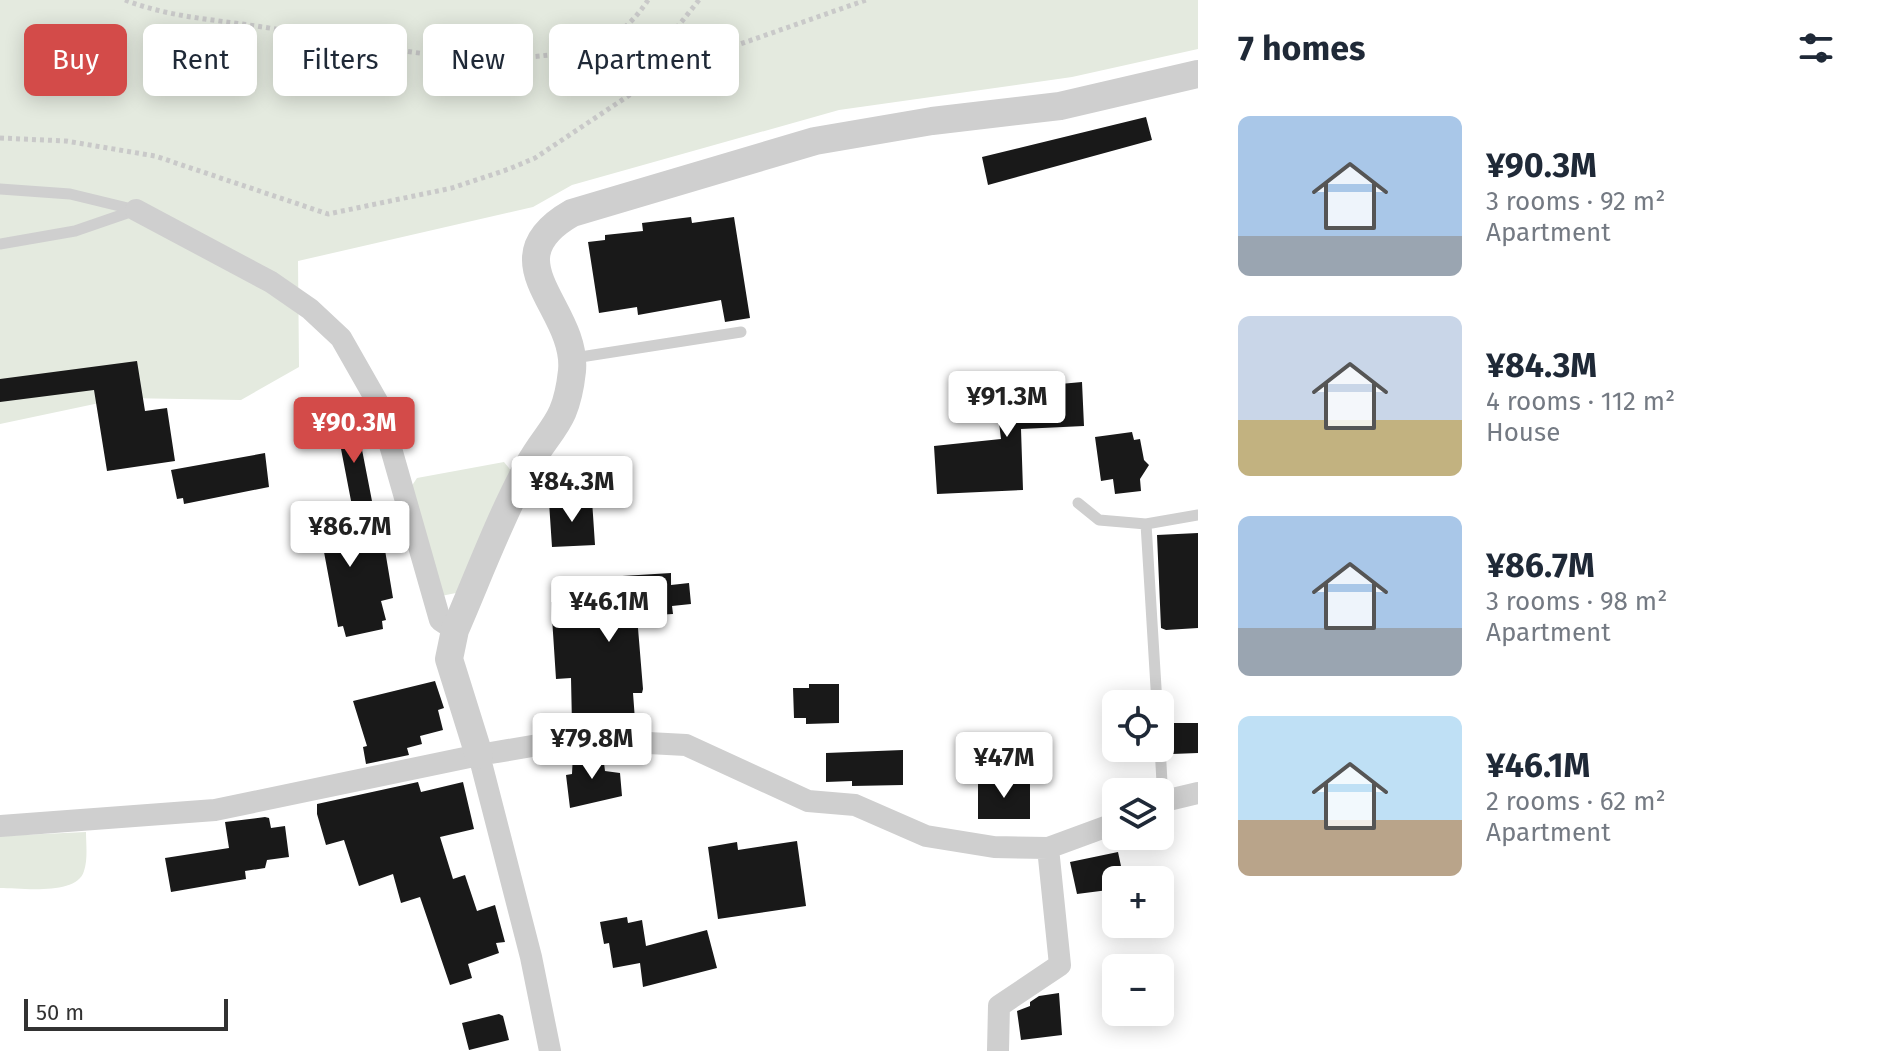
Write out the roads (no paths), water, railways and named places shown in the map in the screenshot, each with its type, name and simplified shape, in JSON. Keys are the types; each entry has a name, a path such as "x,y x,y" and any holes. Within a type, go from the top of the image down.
{"street":[{"path":"550,1051 531,957 479,755 449,659 455,630 528,467 564,416 573,358 551,301 538,281 536,263 540,239 554,224 572,213 815,141 932,121 1060,106 1198,74"},
{"path":"136,210 271,282 310,309 341,338 378,403 440,620 455,630"},
{"path":"0,826 215,810 479,755 573,739 686,745 808,801 855,805 926,836 994,847 1048,848 1102,828"},
{"path":"1174,798 1198,793"},
{"path":"998,1051 999,1006 1060,965 1050,896 1048,848"}],"lane":[{"path":"0,189 70,194 136,210"},
{"path":"0,244 75,231 136,210"},
{"path":"573,358 741,332"},
{"path":"1078,503 1099,520 1146,524 1198,515"},
{"path":"1146,524 1156,690"}]}
